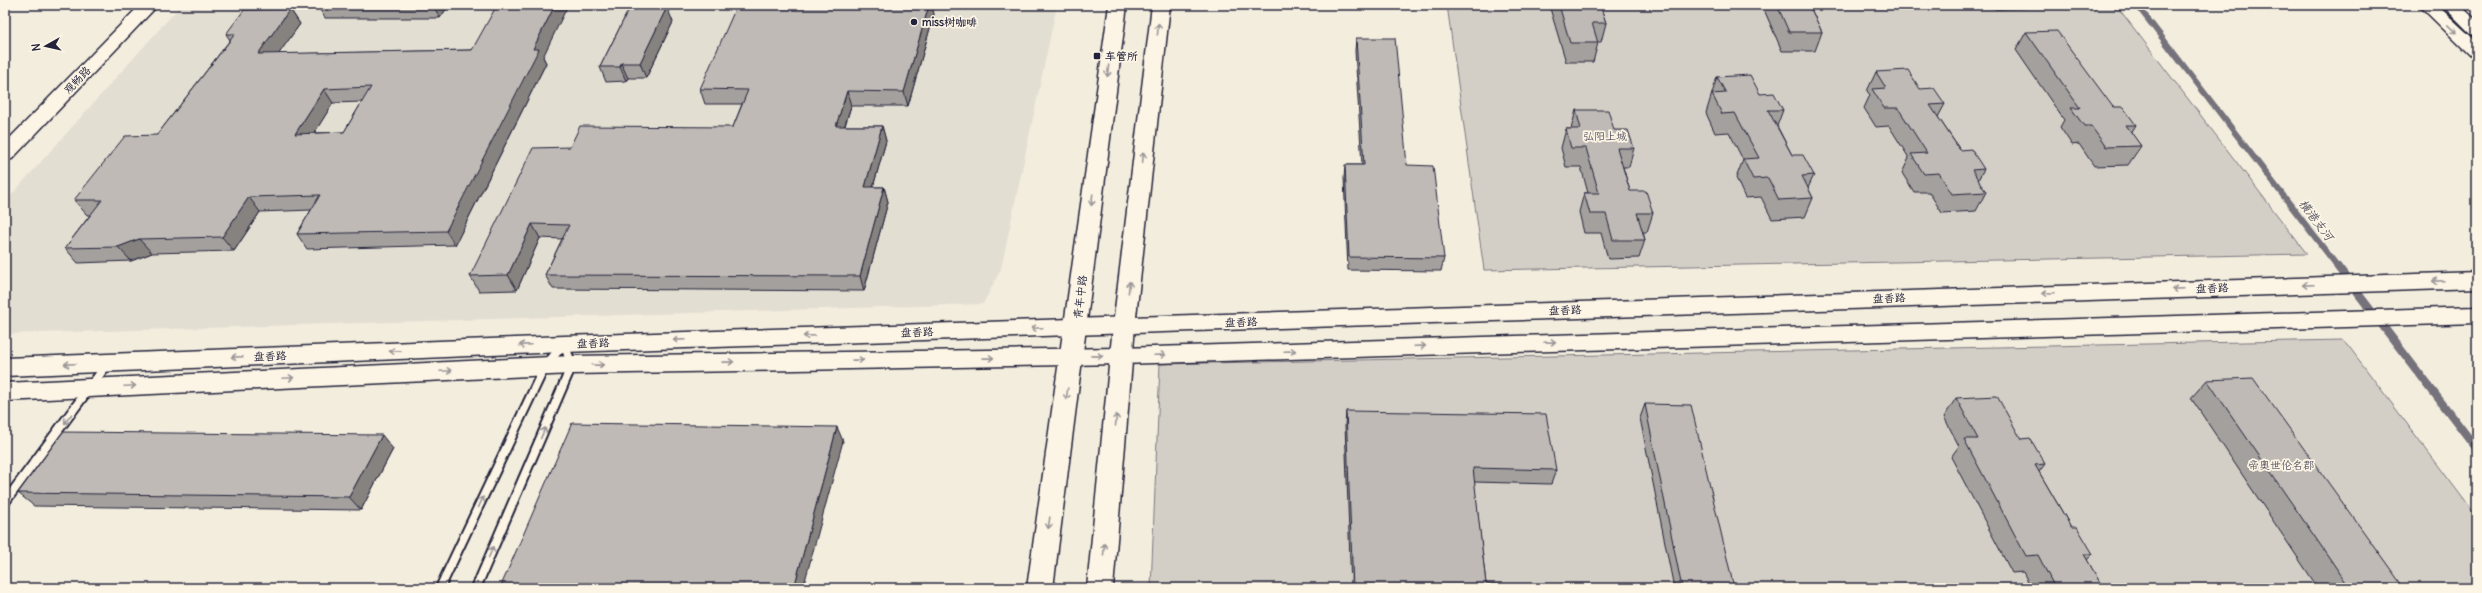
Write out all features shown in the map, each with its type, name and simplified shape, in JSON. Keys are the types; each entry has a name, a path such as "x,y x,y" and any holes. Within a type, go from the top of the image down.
{"main road":[{"name":"青年中路","path":"1040,588 1118,5"},
{"path":"1100,588 1124,326 1161,5"}],"street":[{"name":"观畅路","path":"5,154 150,5"},
{"path":"2427,5 2477,52"},
{"path":"2450,5 2477,30"},
{"name":"盘香路","path":"5,367 564,344 2477,280"},
{"name":"盘香路","path":"5,392 572,365 1121,356 2477,315"}],"lane":[{"path":"440,588 545,366 564,344 572,365 476,588"},
{"path":"5,502 109,362"}],"shaded area":[{"path":"181,5 1057,5 1001,269 983,304 5,334 5,202"}],"green space":[{"name":"弘阳上城","path":"1447,5 2116,5 2307,254 1484,270"},
{"name":"帝奥世伦名郡","path":"2344,340 2477,517 2477,588 1151,588 1160,364"}],"building":[{"path":"497,5 555,5 533,49 539,49 446,231 297,234 320,195 249,197 222,237 139,239 118,247 65,248 102,200 74,200 125,136 157,135 235,34 226,34 244,10 290,9 258,54 472,50","holes":["371,87 344,132 295,134 324,89"]},
{"path":"631,5 667,7 640,63 621,63 620,67 600,67"},
{"path":"737,5 929,5 904,92 847,91 836,126 882,126 865,187 884,187 860,276 545,275 569,225 532,224 508,275 470,276 533,148 570,147 580,126 733,127 748,90 700,89"},
{"path":"1559,5 1600,5 1606,23 1592,23 1598,43 1570,43"},
{"path":"1777,5 1809,5 1822,32 1789,32"},
{"path":"2057,31 2113,107 2123,107 2136,125 2126,125 2141,146 2106,147 2091,126 2084,126 2071,108 2080,108 2026,32"},
{"path":"1356,38 1395,38 1407,165 1433,166 1444,258 1349,257 1345,165 1364,165"},
{"path":"1908,70 1920,89 1934,88 1945,104 1930,105 1960,150 1971,149 1984,169 1972,170 1986,192 1952,194 1939,173 1924,174 1911,154 1927,153 1898,108 1884,108 1872,89 1886,88 1876,72"},
{"path":"1750,75 1760,94 1774,93 1783,110 1768,110 1792,155 1803,155 1814,175 1802,176 1813,198 1779,200 1768,178 1753,179 1743,159 1759,158 1735,113 1722,114 1712,94 1726,93 1717,77"},
{"path":"1576,110 1608,110 1614,130 1628,130 1634,148 1617,148 1630,191 1646,191 1653,213 1637,213 1645,240 1613,240 1606,214 1590,214 1584,193 1599,193 1586,148 1571,148 1566,129 1581,129"},
{"path":"2253,378 2404,588 2350,588 2207,380"},
{"path":"1997,396 2021,439 2030,438 2045,464 2035,465 2071,527 2077,527 2093,554 2084,554 2103,588 2055,588 2038,555 2026,556 1964,439 1978,439 1956,398"},
{"path":"1645,404 1691,405 1734,588 1682,588"},
{"path":"1346,411 1546,414 1556,470 1473,468 1486,584 1510,585 1527,588 1353,588"},
{"path":"572,423 837,427 794,588 500,588"},
{"path":"63,432 382,435 349,497 18,493"}],"waterway":[{"name":"横港支河","path":"2137,5 2338,267"},
{"name":"横港支河","path":"2337,266 2477,449"}],"place":[{"name":"miss树咖啡","path":"914,22"},
{"name":"车管所","path":"1097,56"}]}
